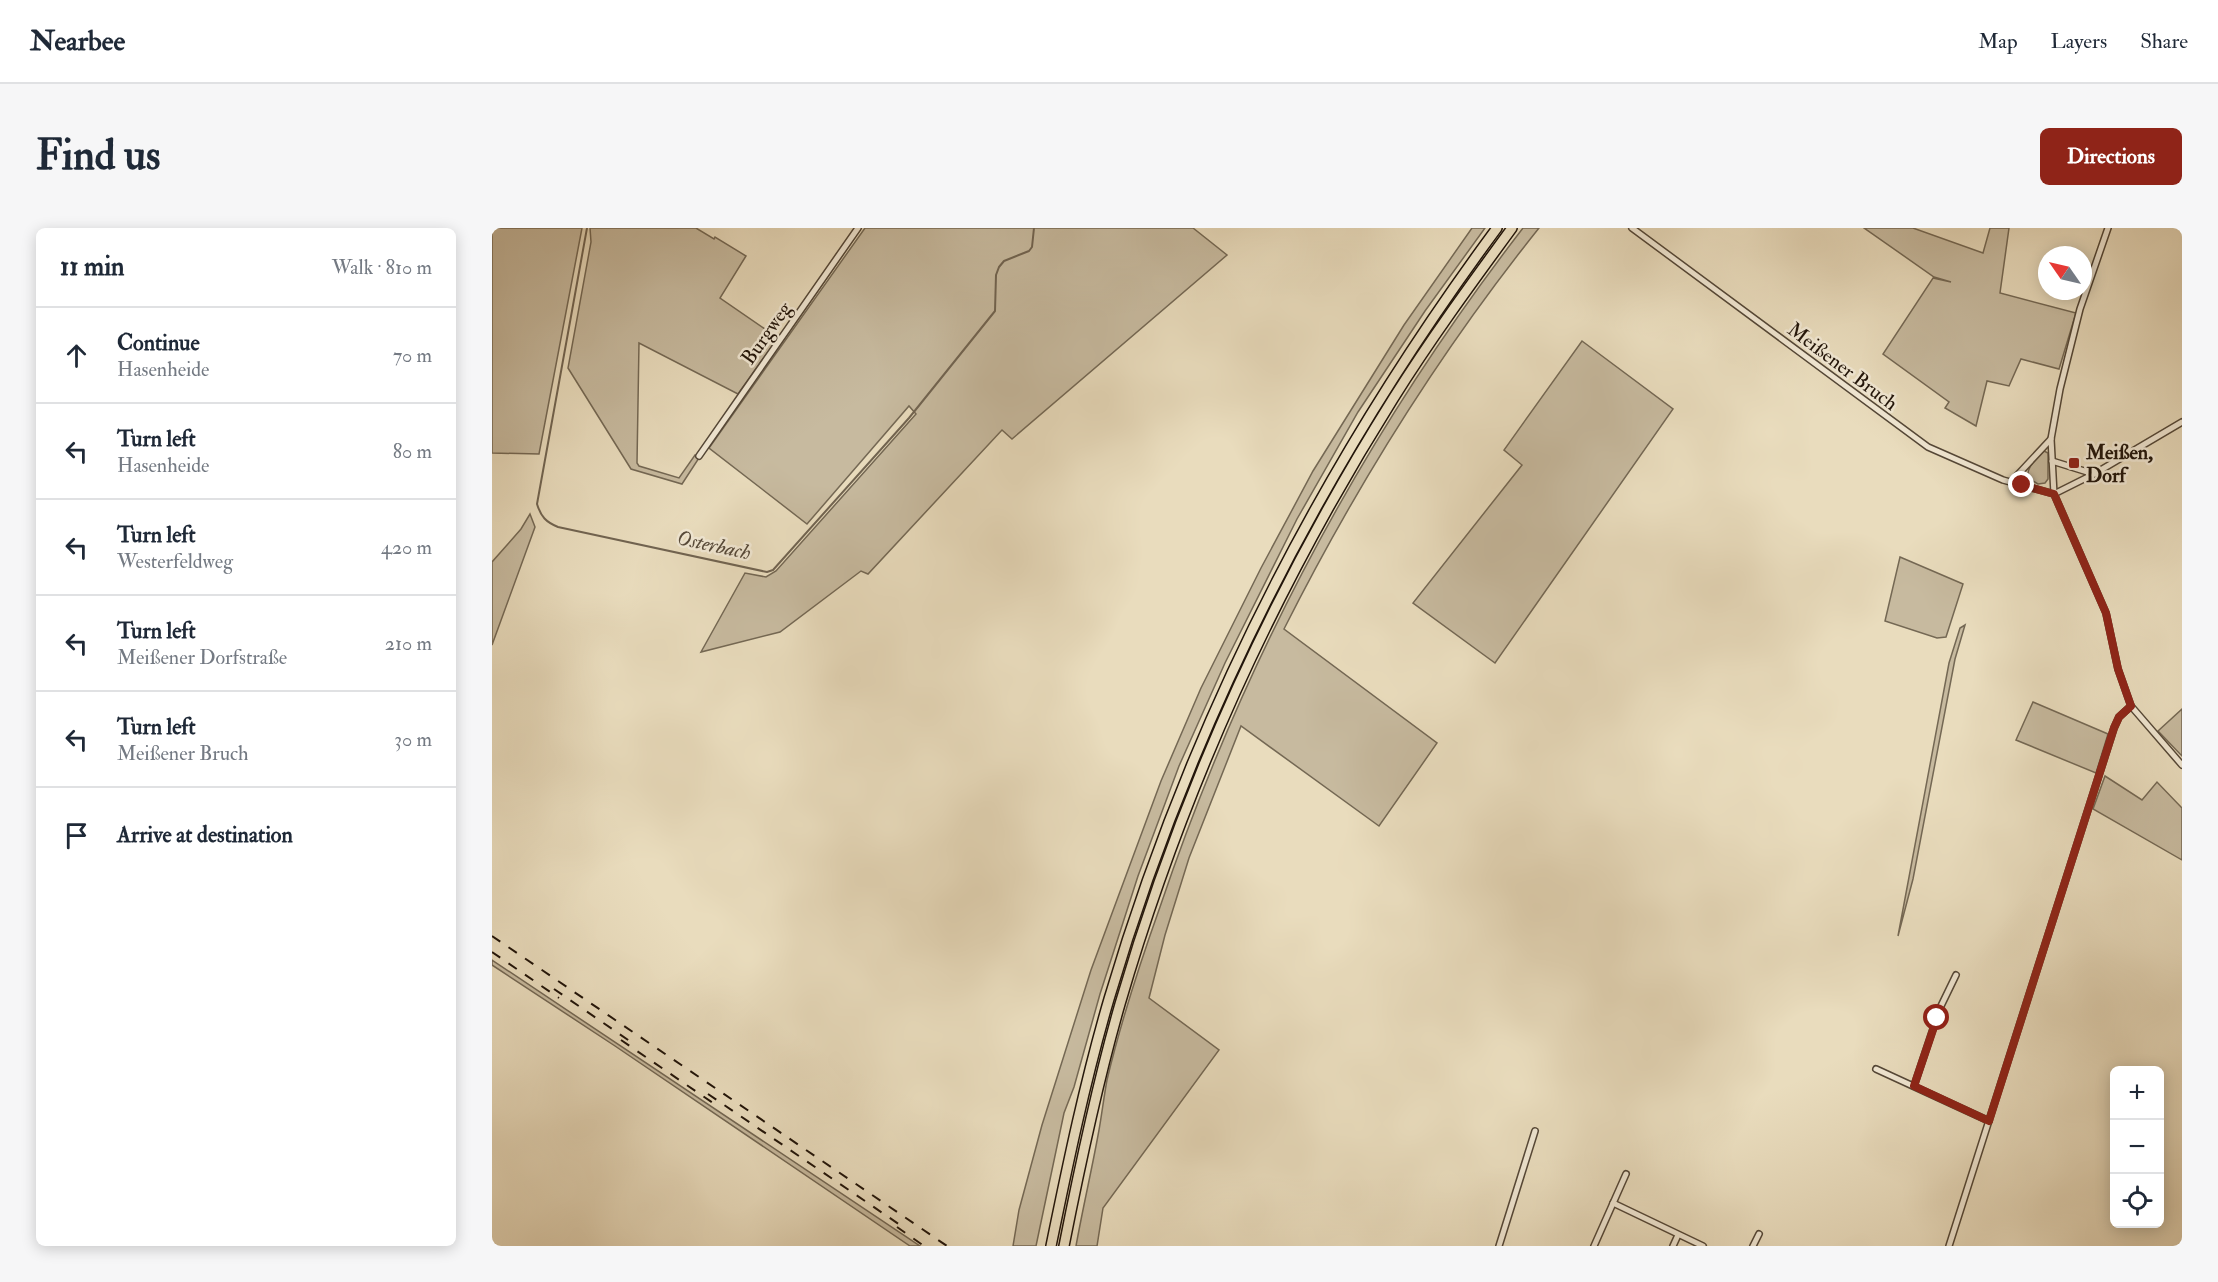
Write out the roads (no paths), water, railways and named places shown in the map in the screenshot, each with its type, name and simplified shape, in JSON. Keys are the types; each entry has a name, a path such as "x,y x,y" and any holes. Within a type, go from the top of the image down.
{"highway":[{"path":"1051,1246 1078,1115 1109,999 1161,843 1215,707 1275,582 1345,455 1414,345 1497,228"},
{"path":"1064,1246 1088,1129 1121,1003 1169,857 1227,712 1285,588 1351,469 1424,352 1512,228"}],"street":[{"name":"Burgweg","path":"699,456 858,228"},
{"name":"Meißener Bruch","path":"1632,228 1928,447 2011,482 2054,494"},
{"path":"2108,228 2072,334 2051,439 2054,494 2106,613 2118,669 2131,706 2182,765"},
{"path":"2054,494 2094,474 2182,422"},
{"path":"2011,482 2051,439"},
{"path":"2052,461 2094,474"},
{"path":"1949,1246 2114,728 2119,717 2131,706"},
{"path":"1914,1086 1940,1008 1956,975"},
{"path":"1876,1069 1989,1121"},
{"path":"1499,1246 1535,1131"},
{"path":"1594,1246 1626,1174"},
{"path":"1613,1203 1702,1246"},
{"path":"1754,1246 1759,1234"},
{"path":"1673,1246 1678,1235"}],"waterway":[{"name":"Osterbach","path":"587,228 537,504 542,516 558,527 767,572 773,570 909,418 995,311 996,275 999,267 1004,261 1029,251 1032,247 1034,228"}],"railway":[{"path":"492,936 947,1246"},
{"path":"492,952 559,998"},
{"path":"554,989 631,1042"},
{"path":"621,1040 713,1103"},
{"path":"708,1094 906,1229"},
{"path":"897,1227 924,1246"}],"place":[{"name":"Meißen, Dorf","path":"2074,463"}]}
